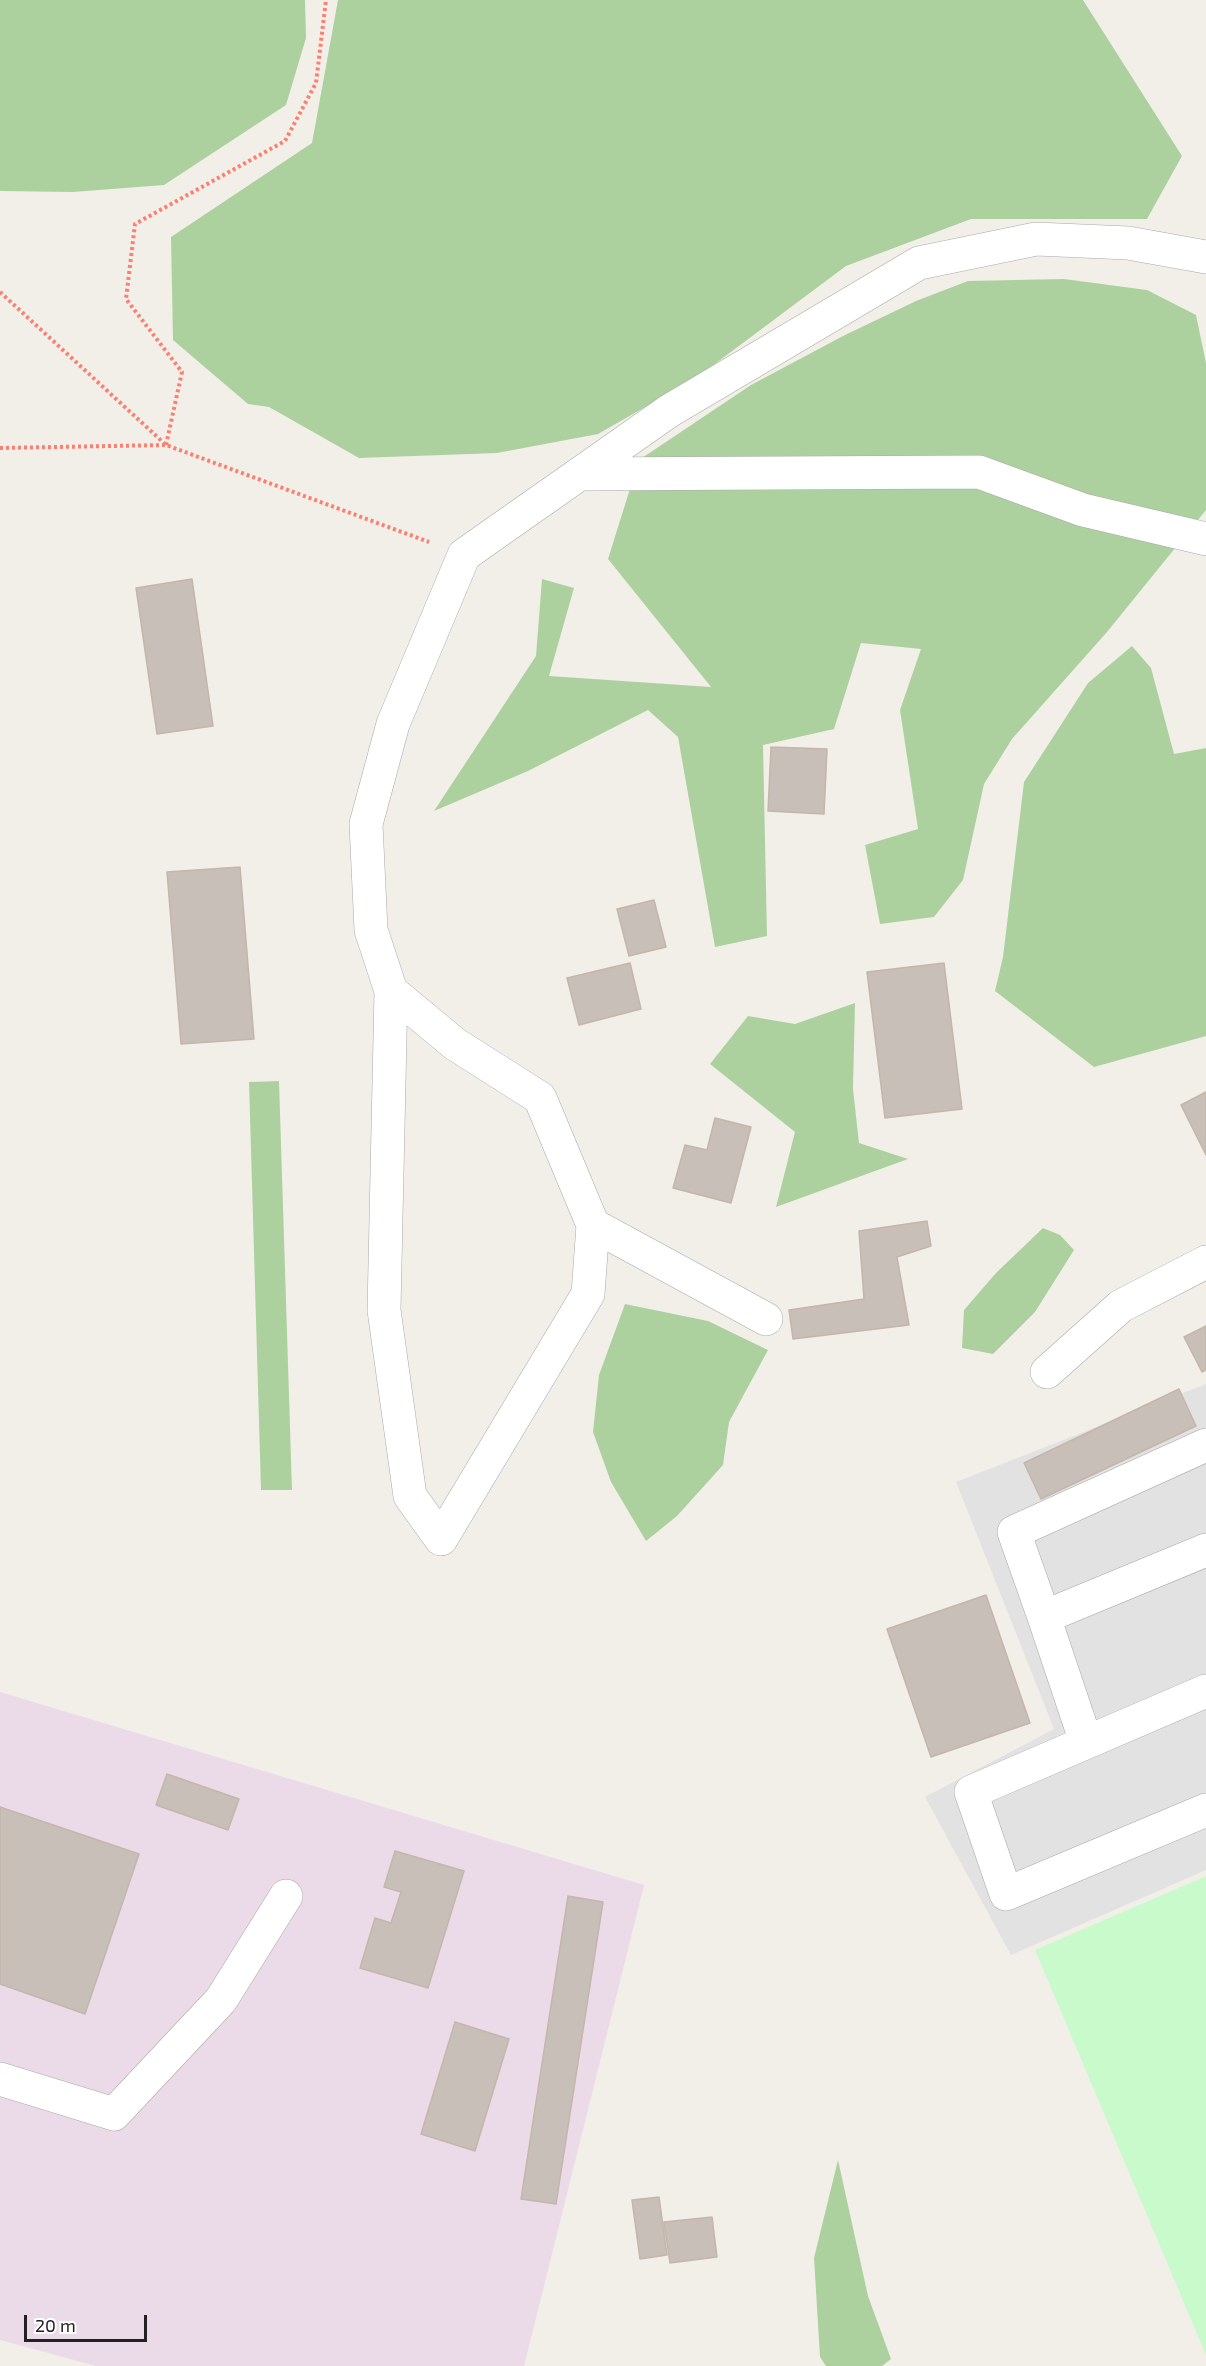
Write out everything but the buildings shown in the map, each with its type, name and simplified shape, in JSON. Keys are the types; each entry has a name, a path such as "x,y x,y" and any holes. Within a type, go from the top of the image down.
{"lane":[{"path":"391,991 455,1044 540,1098 593,1225 588,1294 441,1539 410,1496 384,1310 391,991 370,930 366,824 393,723 464,555 669,411 919,263 1036,239 1128,243 1206,257"},
{"path":"580,474 979,472 1083,510 1206,539"},
{"path":"593,1225 766,1319"},
{"path":"1047,1372 1121,1306 1206,1262"},
{"path":"1086,1743 1014,1532 1206,1445"},
{"path":"1044,1617 1206,1550"},
{"path":"1206,1691 971,1792 1006,1894 1206,1810"},
{"path":"0,2079 114,2114 221,2000 286,1896"}],"path":[{"path":"166,445 182,372 126,299 135,224 285,141 316,83 326,0"},
{"path":"0,292 166,445"},
{"path":"0,448 166,445 464,555"}],"shaded area":[{"path":"1206,1384 1206,1870 1011,1955 925,1797 1054,1729 956,1482"},
{"path":"0,1692 644,1885 524,2366 96,2366 0,2340"}],"green space":[{"path":"0,0 305,0 306,38 286,105 164,185 73,192 0,191"},
{"path":"338,0 1083,0 1182,156 1147,219 971,219 846,266 696,378 598,434 497,453 359,458 269,407 248,404 173,340 171,237 312,143"},
{"path":"1064,279 1147,290 1196,315 1206,363 1206,510 1107,632 1012,739 984,784 963,880 934,917 880,924 865,845 918,829 900,710 921,649 861,643 834,729 763,745 767,936 715,947 678,737 648,710 528,771 434,811 536,656 542,579 574,588 549,676 711,687 608,559 639,460 751,385 843,336 916,301 968,281"},
{"path":"1132,646 1151,668 1174,754 1206,748 1206,1036 1094,1067 995,991 1003,957 1024,782 1088,683"},
{"path":"855,1003 853,1089 859,1143 908,1159 776,1207 795,1132 710,1064 748,1016 795,1024"},
{"path":"279,1081 292,1490 261,1490 249,1082"},
{"path":"1043,1228 1060,1235 1074,1250 1035,1312 993,1354 962,1348 964,1310 996,1273"},
{"path":"625,1304 708,1321 768,1350 729,1422 723,1465 677,1516 646,1541 611,1482 593,1432 599,1375"},
{"path":"1206,1876 1206,2355 1035,1950"},
{"path":"838,2160 868,2296 891,2359 882,2366 826,2366 820,2357 814,2258"}]}
